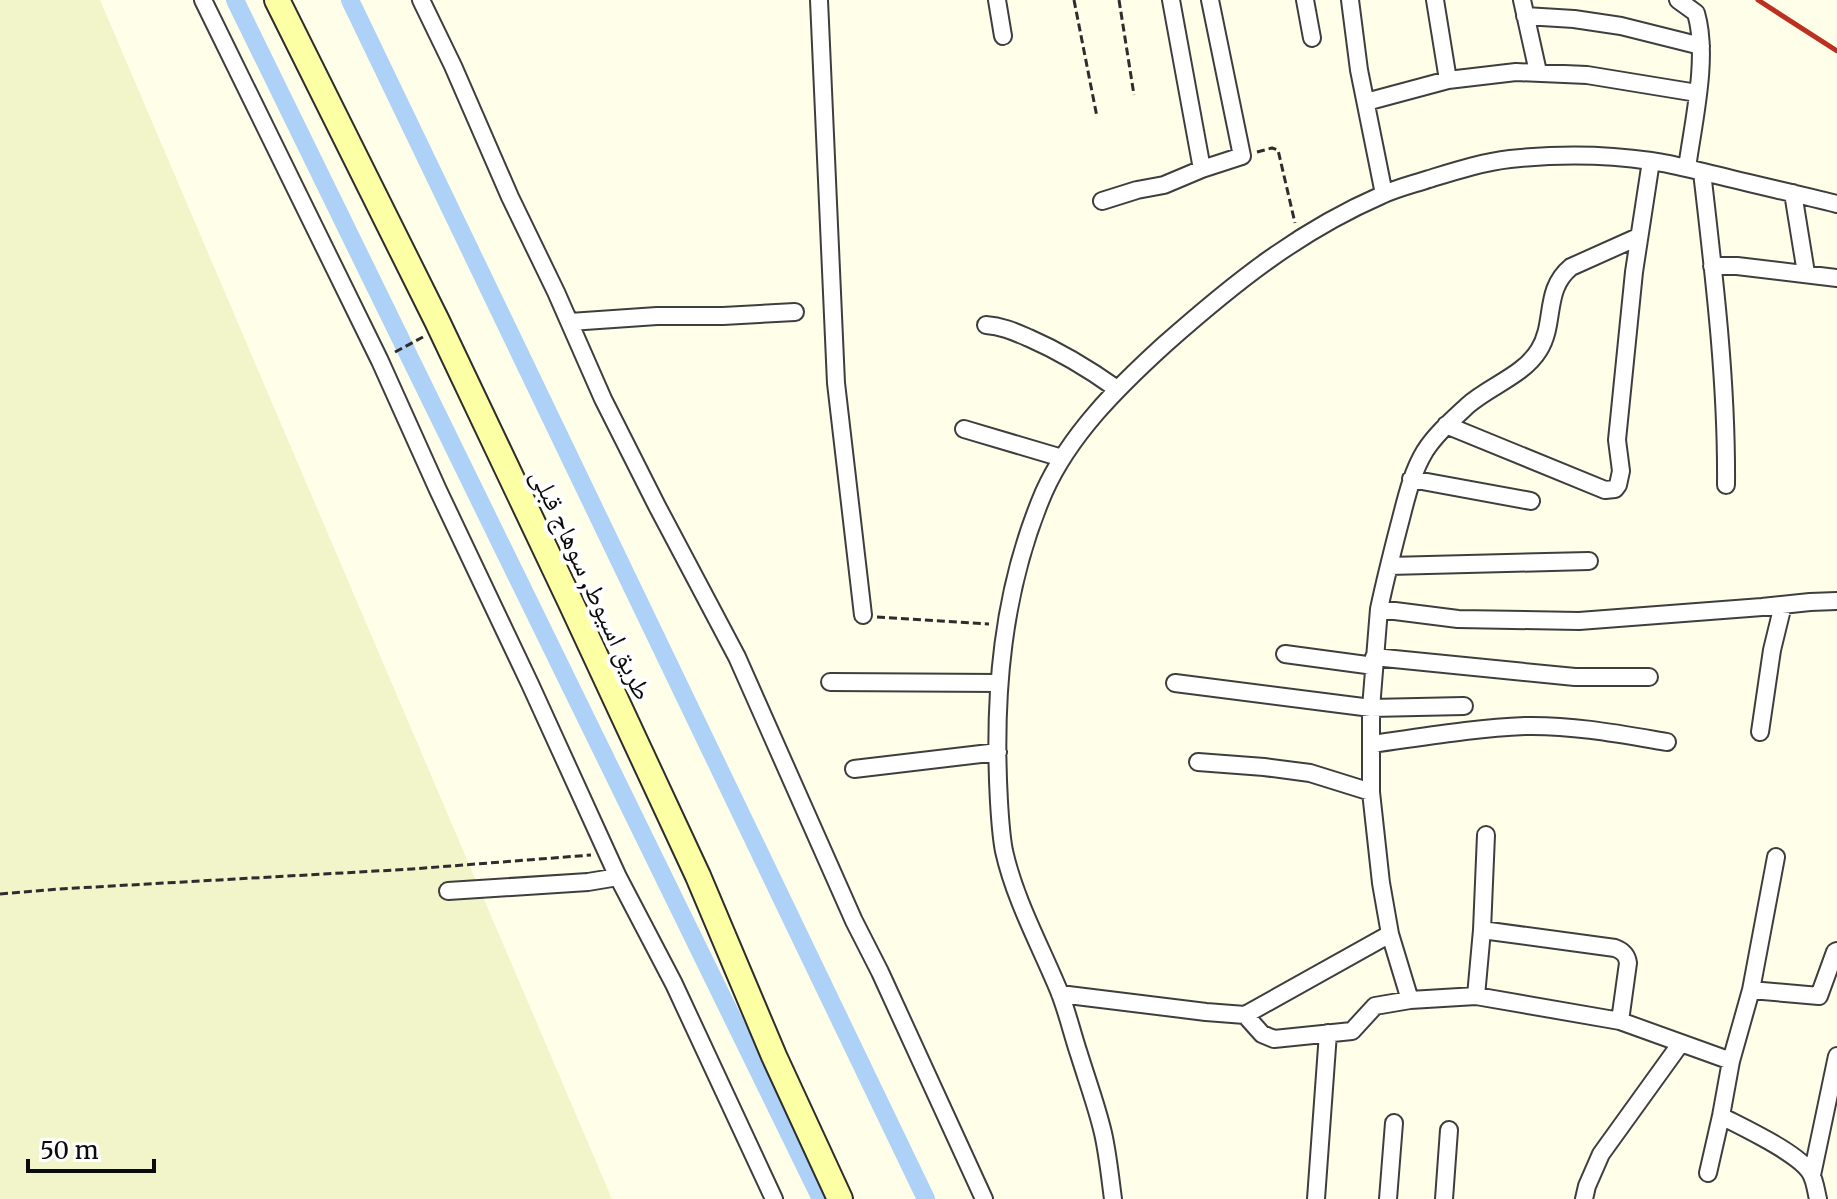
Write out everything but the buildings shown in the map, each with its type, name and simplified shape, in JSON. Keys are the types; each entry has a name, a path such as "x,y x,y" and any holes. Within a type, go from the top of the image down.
{"main road":[{"name":"طريق اسيوط, سوهاج قبلى","path":"277,0 441,327 570,601 698,876 774,1056 840,1199"}],"street":[{"path":"203,0 380,361 618,877 674,984 774,1199"},
{"path":"421,0 628,449 737,657 854,921 984,1199"},
{"path":"819,0 836,383 863,615"},
{"path":"997,0 1003,36"},
{"path":"1171,0 1202,169"},
{"path":"1102,201 1164,185 1242,156 1210,0"},
{"path":"1305,0 1312,38"},
{"path":"1350,0 1359,70 1384,194"},
{"path":"1435,0 1448,80"},
{"path":"1678,0 1697,16 1701,46 1694,170 1712,266 1726,436 1726,485"},
{"path":"1538,72 1524,8 1621,26 1701,46"},
{"path":"1366,102 1448,80 1516,72 1587,75 1697,93"},
{"path":"1113,1199 1102,1130 1060,994 1015,887 1003,849 998,752 999,683 1005,625 1035,516 1062,458 1117,389 1226,291 1299,239 1384,194 1457,170 1504,160 1555,155 1614,157 1694,170 1837,204"},
{"path":"1446,425 1605,490 1615,489 1621,471 1617,440 1638,237 1651,161"},
{"path":"1793,193 1806,273"},
{"path":"1410,1000 1390,934 1381,883 1371,792 1371,708 1379,609 1411,479 1426,450 1446,425 1472,401 1525,366 1538,352 1545,339 1552,295 1563,273 1638,237"},
{"path":"1712,266 1837,278"},
{"path":"570,322 795,312"},
{"path":"986,325 1005,328 1061,353 1117,389"},
{"path":"964,429 1062,458"},
{"path":"1411,479 1531,501"},
{"path":"1389,566 1589,561"},
{"path":"1379,609 1458,619 1579,621 1837,601"},
{"path":"1760,732 1772,650 1783,605"},
{"path":"1285,654 1575,677 1649,677"},
{"path":"830,682 999,683"},
{"path":"1175,683 1371,708 1464,706"},
{"path":"1372,744 1525,726 1567,728 1667,742"},
{"path":"854,769 998,752"},
{"path":"1198,762 1310,773 1371,792"},
{"path":"1476,996 1486,835"},
{"path":"1708,1173 1731,1061 1751,990 1776,857"},
{"path":"448,891 588,882 618,877"},
{"path":"1482,930 1621,950 1628,963 1620,1021"},
{"path":"1060,994 1245,1015 1390,934"},
{"path":"1751,990 1819,996 1837,951"},
{"path":"1245,1015 1262,1034 1274,1039 1352,1031 1375,1006 1410,1000 1476,996 1620,1021 1731,1061"},
{"path":"1316,1199 1328,1033"},
{"path":"1584,1199 1601,1154 1681,1043"},
{"path":"1812,1175 1837,1056"},
{"path":"1721,1116 1805,1166 1812,1175 1818,1199"},
{"path":"1388,1199 1394,1123"},
{"path":"1444,1199 1449,1130"}],"path":[{"path":"1074,0 1097,117"},
{"path":"1119,0 1134,95"},
{"path":"1276,148 1299,239"},
{"path":"386,357 415,341"},
{"path":"863,615 1005,625"},
{"path":"0,894 442,867 607,853"}],"green space":[{"path":"0,0 100,0 612,1199 0,1199"}],"waterway":[{"path":"235,0 821,1199"},
{"path":"350,0 926,1199"}],"railway":[{"path":"1758,0 1837,51"}]}
